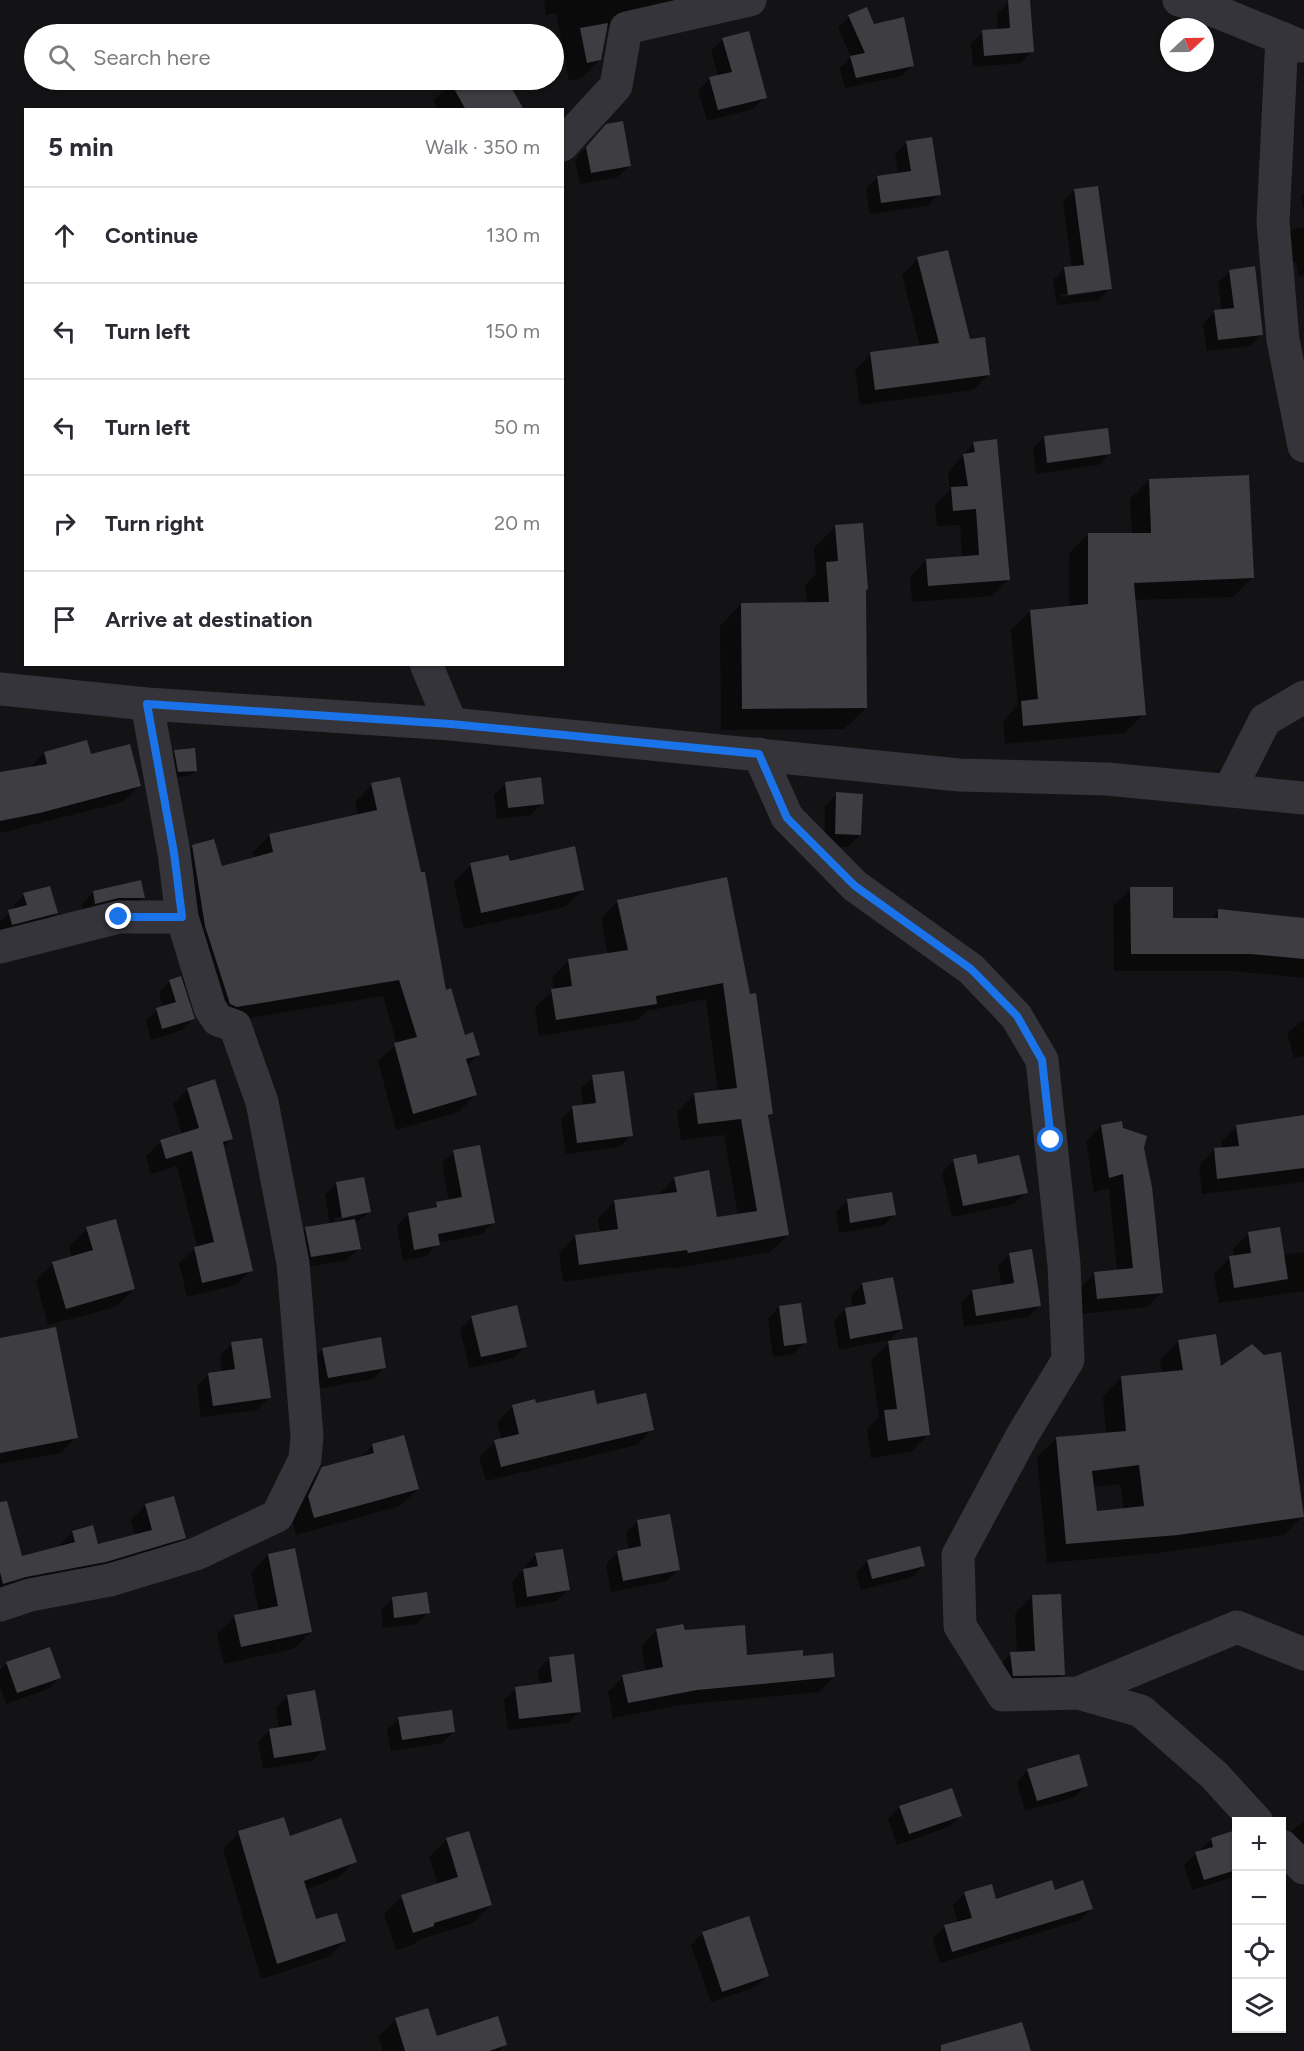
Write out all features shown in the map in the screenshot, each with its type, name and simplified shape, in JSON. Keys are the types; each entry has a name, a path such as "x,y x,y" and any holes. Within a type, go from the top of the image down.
{"street":[{"path":"564,143 616,86 626,28 750,0"},
{"path":"1179,0 1215,11 1293,43 1273,222 1283,340 1304,446"},
{"path":"427,666 451,724"},
{"path":"0,689 147,704 451,724 959,775 1107,779 1304,798"},
{"path":"1229,791 1265,720 1304,697"},
{"path":"0,1605 30,1595 110,1580 196,1554 277,1516 305,1459 307,1436 293,1263 261,1102 235,1026 218,1020 210,1008 182,917 174,853 147,704"},
{"path":"759,754 787,818 855,886 971,969 1017,1016 1042,1060 1064,1265 1068,1360 1023,1434 958,1555 960,1626 1003,1695 1078,1692 1141,1711 1215,1776 1253,1817"},
{"path":"0,947 119,917 182,917"},
{"path":"1078,1692 1237,1627 1304,1654"},
{"path":"1286,1851 1304,1868"}],"building":[{"path":"1008,0 1030,0 1034,52 984,56 982,30 1010,28"},
{"path":"867,7 874,24 904,17 914,66 856,78 850,56 865,53 848,15"},
{"path":"608,23 601,60 587,63 580,28"},
{"path":"749,31 767,98 718,110 709,77 732,72 722,38"},
{"path":"455,90 513,90 523,108 465,108"},
{"path":"623,121 631,166 591,173 586,147 606,124"},
{"path":"932,137 941,195 881,203 877,176 911,171 906,141"},
{"path":"1098,186 1112,289 1068,295 1064,267 1084,265 1074,189"},
{"path":"948,250 970,339 985,337 990,375 875,390 870,352 939,343 917,257"},
{"path":"1255,266 1263,335 1218,340 1214,310 1234,308 1229,270"},
{"path":"1108,428 1111,454 1047,463 1044,436"},
{"path":"997,439 1010,580 928,586 926,559 979,555 976,509 953,511 951,487 968,486 963,454 975,452 973,442"},
{"path":"1249,475 1254,578 1134,583 1146,715 1023,726 1021,701 1038,699 1030,610 1088,604 1088,533 1151,533 1149,479"},
{"path":"863,523 868,589 866,590 867,708 742,709 741,603 829,602 826,562 838,561 835,525"},
{"path":"87,740 91,754 130,744 141,786 40,813 0,821 0,772 47,764 44,752"},
{"path":"195,748 197,771 178,772 174,750"},
{"path":"400,777 421,872 425,872 446,990 451,988 465,1035 473,1032 480,1055 466,1059 477,1095 413,1114 394,1043 417,1037 399,980 237,1007 230,1004 205,926 192,845 214,839 222,866 273,852 269,834 377,810 371,783"},
{"path":"541,777 544,804 508,808 505,782"},
{"path":"836,792 863,794 861,835 835,834"},
{"path":"575,846 584,890 481,913 470,863 508,855 510,861"},
{"path":"727,877 750,994 756,993 773,1114 768,1115 789,1235 688,1253 687,1250 579,1265 575,1235 618,1229 614,1200 677,1192 674,1177 709,1170 717,1217 757,1211 741,1119 698,1124 694,1093 737,1088 723,983 656,996 657,1004 556,1020 551,989 572,986 568,959 628,950 617,900"},
{"path":"141,880 145,898 119,898 95,904 93,891"},
{"path":"50,886 58,913 12,925 8,910 27,905 23,893"},
{"path":"1130,887 1173,887 1173,918 1218,918 1218,909 1304,918 1304,959 1251,954 1131,954"},
{"path":"181,976 195,1019 162,1029 156,1008 176,1002 169,980"},
{"path":"624,1071 633,1136 577,1143 572,1106 596,1103 592,1075"},
{"path":"215,1079 233,1139 223,1142 253,1271 202,1283 194,1247 214,1242 192,1151 166,1159 160,1140 199,1128 187,1088"},
{"path":"1304,1115 1304,1168 1217,1179 1214,1148 1239,1146 1236,1125"},
{"path":"1122,1121 1123,1128 1147,1136 1144,1148 1152,1187 1163,1293 1097,1299 1094,1272 1133,1268 1123,1174 1109,1178 1101,1125"},
{"path":"480,1145 495,1223 438,1234 440,1245 414,1250 408,1213 437,1207 436,1202 462,1197 453,1150"},
{"path":"976,1154 978,1164 1019,1155 1028,1193 963,1206 953,1159"},
{"path":"364,1177 371,1212 342,1218 336,1182"},
{"path":"892,1192 896,1215 850,1223 847,1199"},
{"path":"116,1219 135,1289 66,1309 52,1262 93,1250 86,1227"},
{"path":"355,1219 361,1249 311,1257 305,1227"},
{"path":"1280,1227 1288,1279 1234,1288 1229,1256 1251,1253 1248,1232"},
{"path":"1032,1249 1041,1306 976,1316 972,1290 1014,1283 1009,1253"},
{"path":"893,1277 903,1329 850,1339 845,1308 866,1304 862,1283"},
{"path":"801,1303 807,1343 784,1346 779,1306"},
{"path":"517,1305 527,1347 481,1357 471,1316"},
{"path":"56,1327 78,1438 0,1453 0,1338"},
{"path":"1216,1334 1221,1366 1252,1344 1264,1355 1281,1352 1304,1517 1178,1535 1066,1544 1056,1437 1126,1431 1121,1376 1183,1370 1178,1340","holes":["1139,1465 1144,1506 1097,1511 1092,1471"]},
{"path":"381,1337 386,1368 328,1378 322,1348"},
{"path":"917,1337 930,1435 888,1441 884,1410 897,1409 888,1341"},
{"path":"262,1338 271,1398 213,1406 208,1373 235,1369 231,1342"},
{"path":"594,1390 597,1404 646,1393 654,1430 501,1467 494,1440 519,1434 512,1405 535,1399 536,1403"},
{"path":"404,1435 419,1489 314,1518 308,1496 322,1467 374,1453 372,1444"},
{"path":"174,1496 186,1538 106,1562 26,1577 3,1584 0,1572 0,1502 7,1501 22,1556 75,1542 72,1531 93,1525 98,1544 152,1530 145,1504"},
{"path":"670,1514 680,1570 623,1581 617,1551 641,1546 637,1520"},
{"path":"920,1546 925,1566 872,1579 867,1560"},
{"path":"295,1548 312,1632 241,1647 234,1615 278,1606 268,1554"},
{"path":"563,1549 570,1590 527,1597 523,1569 538,1566 535,1553"},
{"path":"427,1592 430,1613 394,1618 392,1597"},
{"path":"1061,1594 1065,1675 1013,1676 1010,1652 1035,1651 1032,1595"},
{"path":"683,1624 685,1630 745,1625 747,1655 803,1650 803,1656 833,1653 835,1677 697,1690 628,1703 622,1675 663,1667 656,1629"},
{"path":"50,1647 61,1678 17,1693 6,1662"},
{"path":"574,1654 581,1712 519,1719 515,1687 552,1682 549,1657"},
{"path":"315,1690 326,1750 274,1758 269,1729 292,1725 287,1695"},
{"path":"452,1710 455,1732 402,1740 398,1717"},
{"path":"1079,1754 1088,1786 1037,1801 1027,1769"},
{"path":"952,1788 962,1816 909,1834 899,1806"},
{"path":"284,1817 290,1836 341,1818 357,1862 304,1881 316,1919 337,1913 346,1941 277,1964 238,1831"},
{"path":"469,1831 492,1905 434,1923 434,1926 413,1933 401,1895 458,1877 446,1838"},
{"path":"1232,1831 1232,1871 1204,1880 1195,1852 1213,1847 1211,1838"},
{"path":"1052,1880 1055,1890 1083,1880 1093,1909 952,1952 944,1925 972,1918 964,1892 992,1884 996,1899"},
{"path":"749,1916 769,1976 722,1992 702,1932"},
{"path":"428,2008 437,2036 498,2016 507,2045 489,2051 405,2051 395,2018"},
{"path":"1022,2022 1031,2051 941,2051 941,2045"}],"route":[{"path":"119,917 182,917 174,853 147,704 451,724 759,754 787,818 855,886 971,969 1017,1016 1042,1060 1051,1140"}]}
